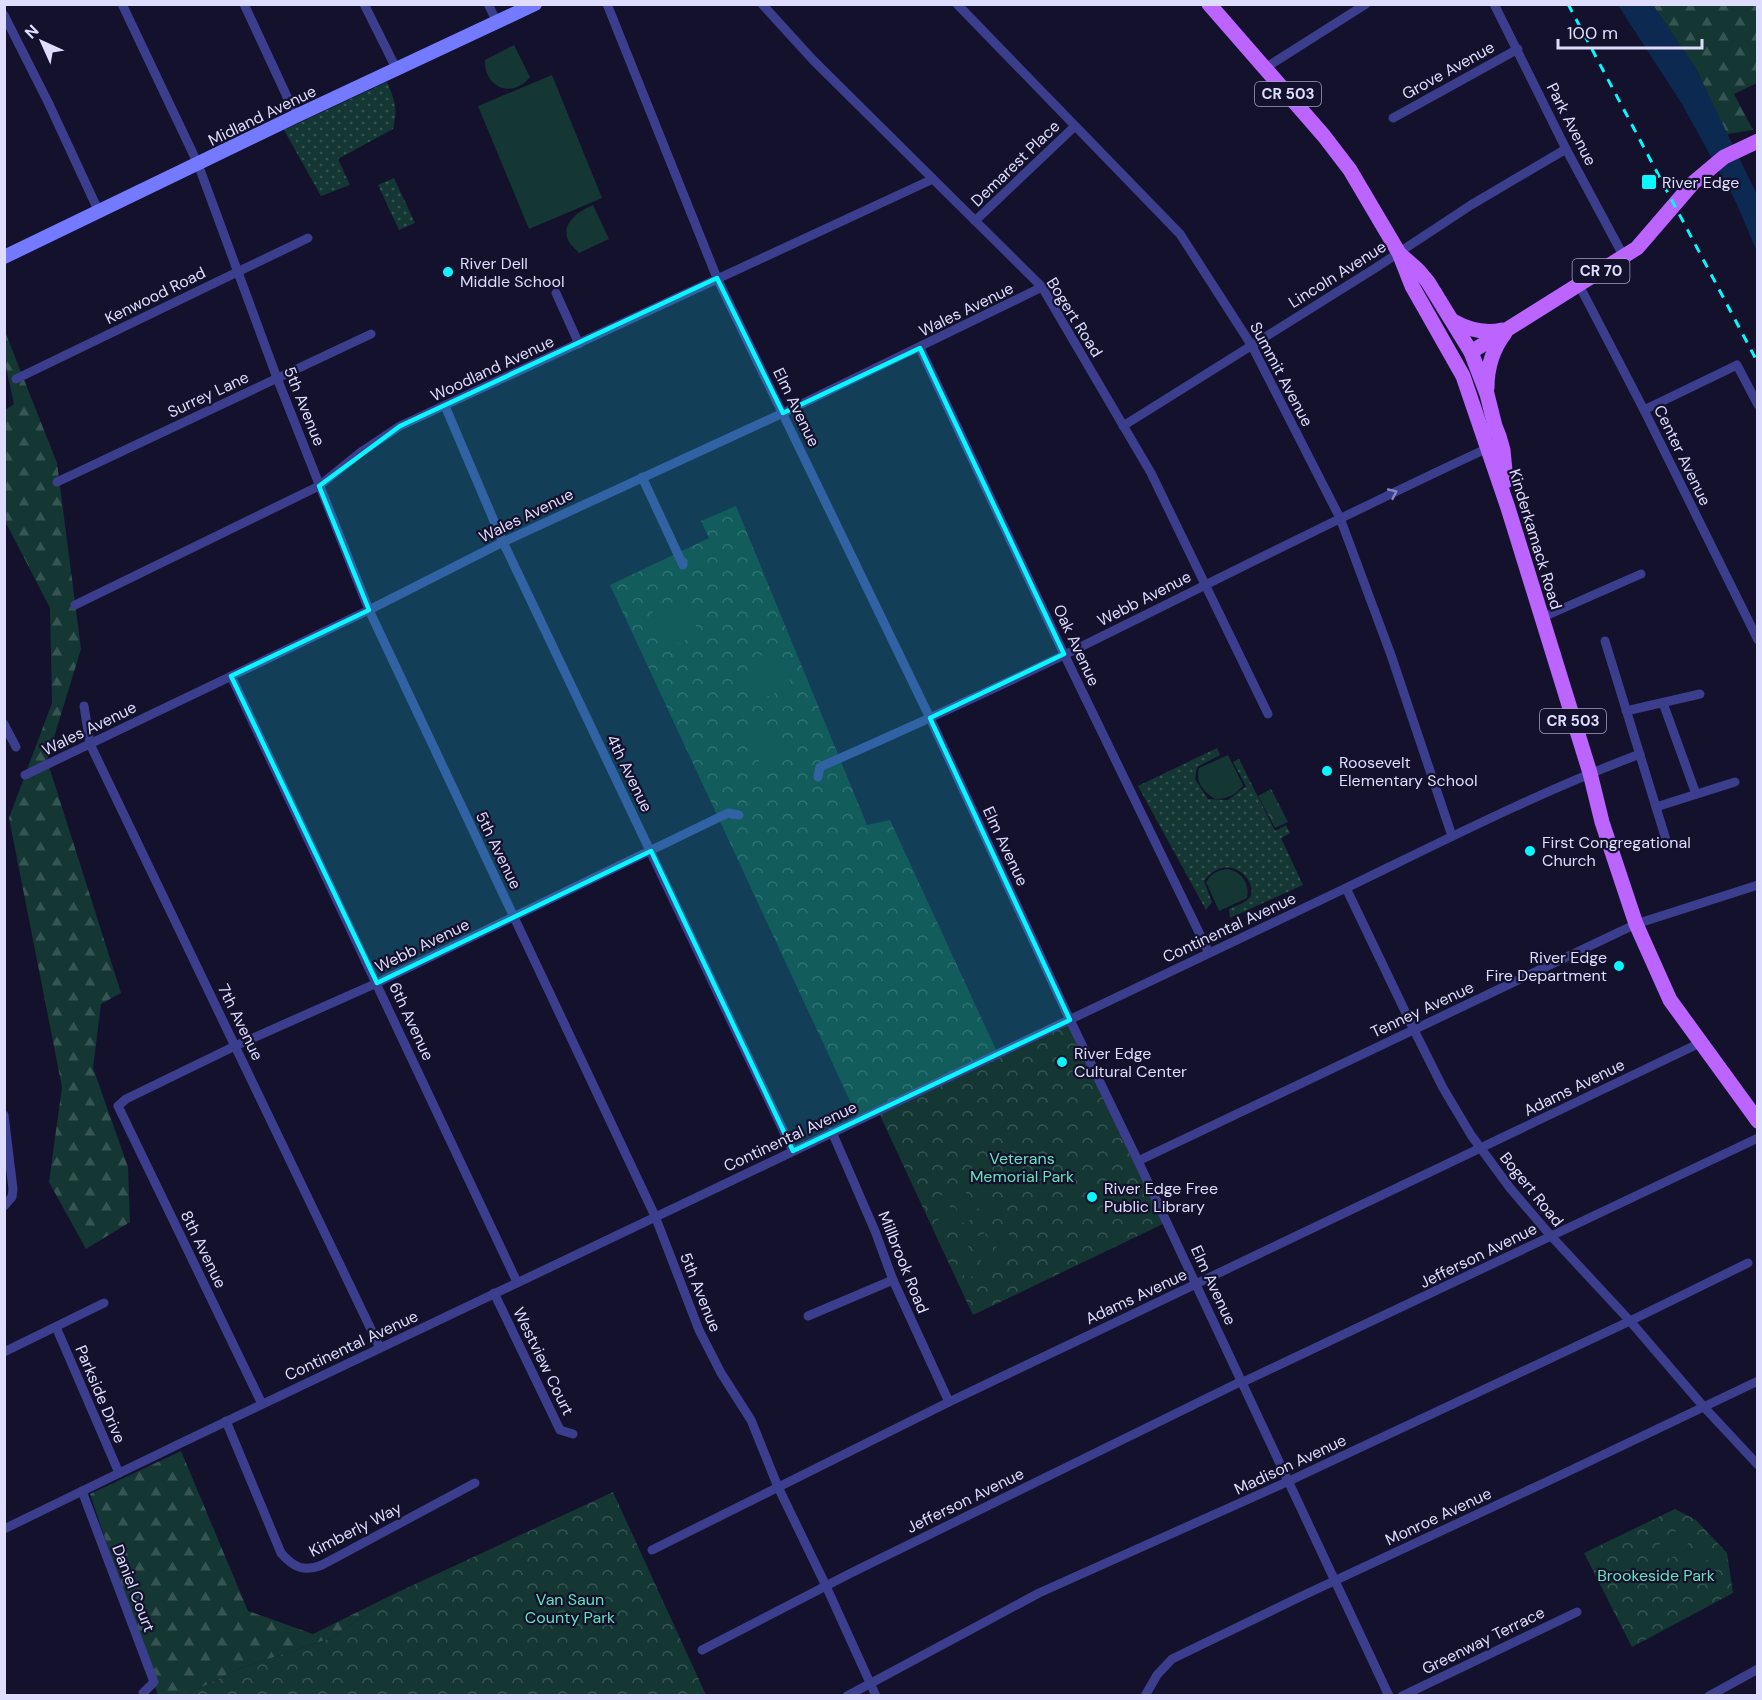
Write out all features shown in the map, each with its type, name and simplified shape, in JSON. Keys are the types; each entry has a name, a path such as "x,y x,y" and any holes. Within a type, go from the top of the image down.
{"main road":[{"name":"Kinderkamack Road","path":"1209,4 1324,136 1350,170 1399,253 1412,286 1463,376 1508,508 1590,773 1602,822 1636,924 1670,1000 1758,1121"},
{"name":"CR 70","path":"1471,352 1637,248 1686,189 1711,167 1738,149 1758,141"},
{"path":"1399,253 1418,270 1471,352 1487,394 1503,450 1508,508"},
{"path":"1452,321 1479,331 1494,332 1508,329"},
{"path":"1487,394 1487,370 1491,357 1497,343 1508,329"},
{"path":"1488,448 1495,426"}],"street":[{"name":"5th Avenue","path":"122,4 198,164 277,378 369,610 655,1216 699,1330 721,1373 751,1420 778,1487 876,1695"},
{"path":"244,4 296,116"},
{"path":"364,4 397,70"},
{"path":"488,4 497,22"},
{"name":"Midland Avenue","path":"4,256 535,4"},
{"name":"Elm Avenue","path":"607,4 717,278 930,718 1389,1695"},
{"name":"Bogert Road","path":"762,4 813,60 1042,287 1152,473 1268,714"},
{"name":"Summit Avenue","path":"957,4 1180,234 1252,346 1340,518 1391,655 1452,836"},
{"path":"1265,68 1365,4"},
{"name":"Park Avenue","path":"1494,4 1624,257"},
{"path":"4,15 48,102 99,212"},
{"name":"Grove Avenue","path":"1393,118 1518,49"},
{"name":"Demarest Place","path":"975,221 1075,126"},
{"name":"Lincoln Avenue","path":"1123,426 1399,253 1471,205 1566,148"},
{"name":"Woodland Avenue","path":"75,605 319,486 361,452 400,426 933,180"},
{"name":"Kenwood Road","path":"16,379 308,238"},
{"name":"Center Avenue","path":"1579,285 1758,640"},
{"name":"Wales Avenue","path":"25,775 369,610 503,542 783,413 1042,287"},
{"path":"556,294 579,344"},
{"name":"Surrey Lane","path":"57,482 371,334"},
{"name":"Oak Avenue","path":"920,348 1064,654 1209,953"},
{"path":"1644,410 1737,365 1758,405"},
{"name":"4th Avenue","path":"445,406 503,542 793,1151"},
{"name":"Webb Avenue","path":"818,777 820,767 930,718 1488,448"},
{"path":"642,477 683,565"},
{"path":"1541,618 1641,574"},
{"path":"1605,641 1667,843"},
{"name":"6th Avenue","path":"231,676 517,1282"},
{"path":"1626,711 1700,694"},
{"path":"1663,703 1696,794"},
{"name":"7th Avenue","path":"84,706 90,744 380,1348"},
{"path":"4,724 16,747"},
{"name":"Continental Avenue","path":"4,1529 1452,836 1590,773 1640,754"},
{"path":"1656,807 1735,782"},
{"name":"Webb Avenue","path":"118,1106 126,1099 235,1046 515,917 728,813 739,815"},
{"name":"Tenney Avenue","path":"1138,1161 1636,924 1758,885"},
{"name":"Bogert Road","path":"1346,888 1443,1088 1471,1135 1510,1188 1551,1236 1630,1321 1702,1406 1758,1465"},
{"name":"Adams Avenue","path":"652,1550 949,1402 1700,1043"},
{"name":"8th Avenue","path":"118,1106 262,1404"},
{"path":"4,1114 14,1189 12,1197 4,1206"},
{"name":"Millbrook Road","path":"832,1132 876,1232 893,1280 949,1402"},
{"name":"Jefferson Avenue","path":"702,1650 826,1586 1242,1382 1758,1138"},
{"name":"Madison Avenue","path":"847,1695 1039,1593 1289,1481 1748,1263"},
{"path":"808,1316 893,1280"},
{"name":"Westview Court","path":"494,1293 560,1430 573,1434"},
{"path":"4,1352 104,1303"},
{"name":"Parkside Drive","path":"56,1327 118,1473"},
{"name":"Monroe Avenue","path":"1145,1695 1156,1675 1172,1659 1758,1381"},
{"name":"Kimberly Way","path":"226,1421 281,1553 295,1566 305,1569 322,1565 474,1483"},
{"name":"Daniel Court","path":"82,1491 154,1682 143,1692"},
{"name":"Greenway Terrace","path":"1402,1695 1577,1612"},
{"path":"1708,1695 1758,1669"}],"highlighted area":[{"path":"717,278 783,413 920,348 1064,654 930,718 1070,1020 793,1151 651,851 377,983 231,676 369,610 319,486 400,426"}],"green space":[{"path":"1653,5 1757,5 1757,83 1734,94 1753,130 1727,134 1696,69"},
{"path":"514,45 530,77 516,88 508,89 494,83 489,78 485,60"},
{"path":"552,75 602,198 529,229 478,106"},
{"path":"387,82 395,105 393,129 338,159 350,185 321,196 284,130"},
{"path":"394,178 415,223 399,230 378,185"},
{"path":"593,205 609,239 579,253 569,242 567,229 572,219"},
{"path":"4,329 57,463 81,649 47,760 121,993 101,1004 93,1068 128,1167 130,1222 86,1249 49,1182 62,1087 9,818 52,703 50,608 5,521 5,410 14,404 5,363"},
{"name":"Veterans Memorial Park","path":"736,506 867,825 890,820 997,1052 1068,1019 1167,1222 973,1315 877,1109 858,1118 610,585 709,538 701,521"},
{"path":"686,596 695,616 696,628 691,637 668,647 652,612"},
{"path":"777,650 792,686 757,701 749,680 748,669 754,660"},
{"path":"770,724 785,758 762,768 747,735"},
{"path":"1217,748 1220,755 1197,767 1195,779 1208,799 1228,800 1246,786 1233,762 1239,759 1275,831 1286,825 1290,833 1281,838 1303,885 1230,918 1229,909 1250,897 1252,890 1250,883 1239,871 1231,868 1222,868 1213,872 1204,881 1212,902 1206,910 1138,786"},
{"path":"1228,755 1243,785 1231,796 1215,799 1199,783 1199,768"},
{"path":"1271,789 1288,822 1275,828 1258,796"},
{"path":"1228,869 1244,879 1247,898 1219,911 1206,882 1215,872"},
{"path":"982,1177 996,1208 981,1214 967,1183"},
{"path":"963,1186 977,1217 963,1223 949,1192"},
{"path":"944,1194 958,1225 944,1232 930,1201"},
{"path":"1004,1224 1018,1255 1003,1262 989,1231"},
{"path":"985,1233 999,1264 985,1270 971,1239"},
{"path":"966,1242 980,1273 966,1279 952,1248"},
{"path":"181,1451 248,1611 313,1634 396,1593 331,1638 241,1668 186,1695 158,1695 90,1494"},
{"name":"Van Saun County Park","path":"613,1492 706,1695 186,1695 241,1668 331,1638 396,1593"},
{"name":"Brookeside Park","path":"1675,1509 1696,1520 1727,1553 1733,1593 1632,1647 1584,1553"},
{"path":"1679,1528 1691,1541 1670,1559 1658,1546"},
{"path":"1696,1546 1708,1559 1687,1577 1676,1564"}],"water":[{"path":"1618,5 1653,5 1696,69 1757,195 1757,252 1736,202 1682,104"}],"railway":[{"path":"1568,4 1758,363"}],"place":[{"name":"River Edge","path":"1649,182"},
{"name":"River Dell Middle School","path":"448,272"},
{"name":"Roosevelt Elementary School","path":"1327,771"},
{"name":"First Congregational Church","path":"1530,851"},
{"name":"River Edge Fire Department","path":"1619,966"},
{"name":"River Edge Cultural Center","path":"1062,1062"},
{"name":"River Edge Free Public Library","path":"1092,1197"}]}
